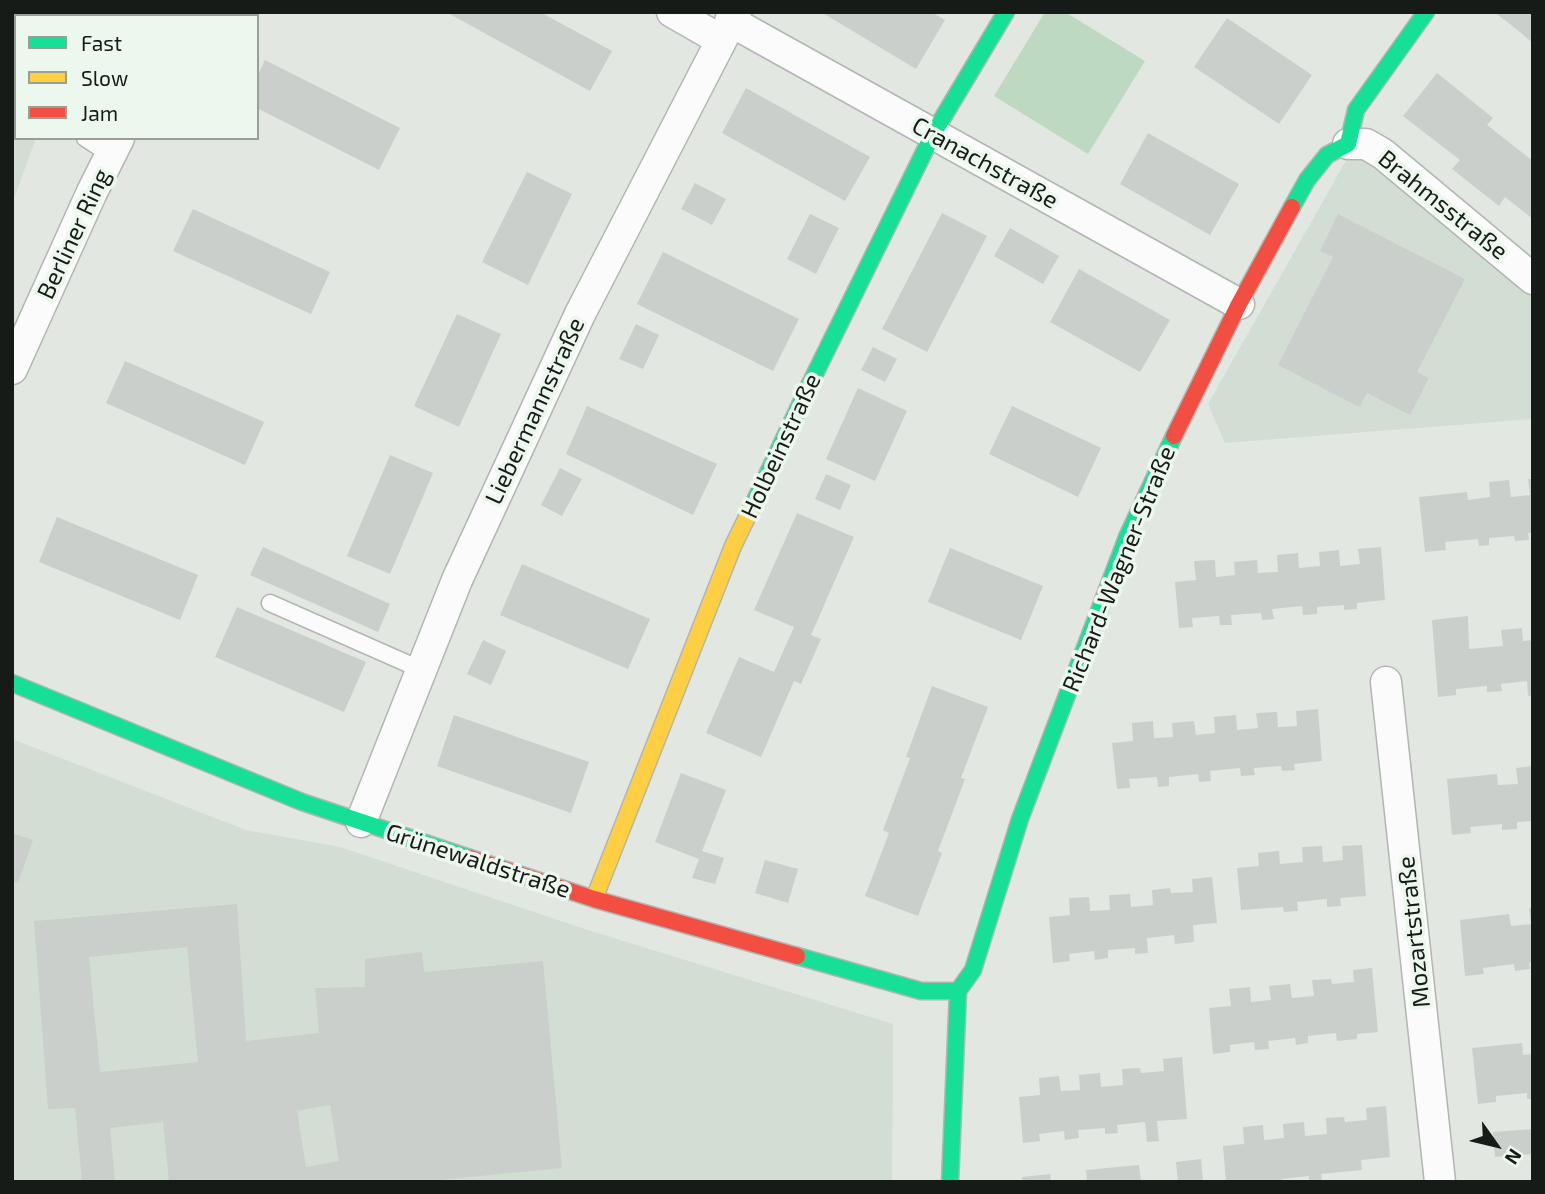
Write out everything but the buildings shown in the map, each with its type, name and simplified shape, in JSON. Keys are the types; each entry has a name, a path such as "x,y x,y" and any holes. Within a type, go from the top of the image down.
{"street":[{"name":"Cranachstraße","path":"672,12 729,24 1239,304"},
{"name":"Holbeinstraße","path":"594,899 733,546 933,134 1006,12"},
{"path":"1348,144 1356,110 1426,12"},
{"name":"Liebermannstraße","path":"361,822 457,580 580,314 729,24"},
{"name":"Brahmsstraße","path":"1348,144 1366,144 1383,154 1533,279"},
{"name":"Richard-Wagner-Straße","path":"950,1182 958,991 973,970 1020,819 1127,537 1239,304 1307,180 1326,155 1348,144"},
{"name":"Berliner Ring","path":"12,369 115,147"},
{"name":"Mozartstraße","path":"1386,682 1440,1182"},
{"name":"Grünewaldstraße","path":"12,683 302,803 594,899 921,991 958,991"}],"lane":[{"path":"92,140 115,147"},
{"path":"270,604 422,670"}],"shaded area":[{"path":"12,12 99,12 14,14 14,140 35,140 12,204"},
{"path":"1352,150 1533,290 1533,419 1225,443 1208,404"},
{"path":"12,739 246,830 340,847 591,931 893,1024 892,1182 12,1182"}],"green space":[{"path":"1045,12 1065,12 1145,61 1088,154 994,96"}],"traffic: fast":[{"path":"751,509 933,134 1006,12"},
{"path":"1292,207 1307,180 1327,155 1348,144 1356,110 1426,12"},
{"path":"950,1182 958,991 973,970 1020,819 1127,537 1174,436"},
{"path":"12,683 302,802 470,858"},
{"path":"797,956 921,991 958,991"}],"traffic: slow":[{"path":"594,899 733,546 751,509"}],"traffic: jam":[{"path":"1174,436 1239,304 1292,207"},
{"path":"470,858 594,899 797,956"}]}
